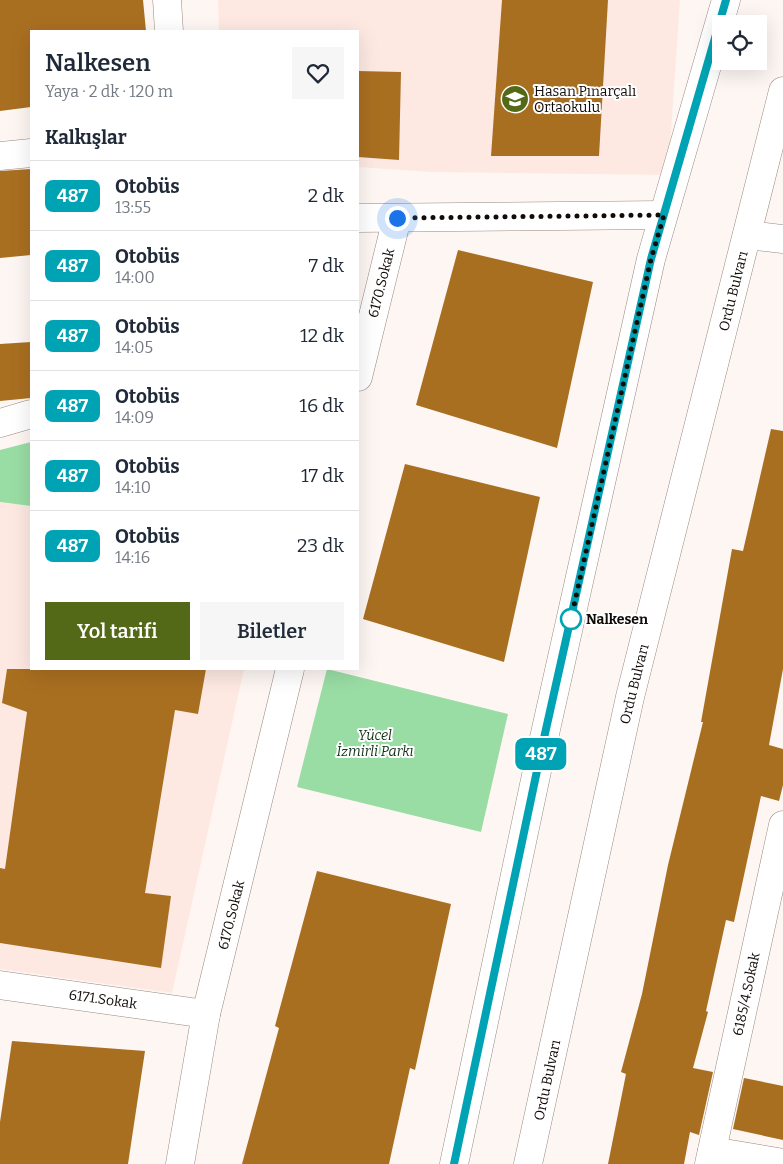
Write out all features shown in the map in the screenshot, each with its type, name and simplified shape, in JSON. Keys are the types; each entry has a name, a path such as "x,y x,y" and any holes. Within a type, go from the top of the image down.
{"main road":[{"path":"166,0 169,30"},
{"path":"454,1164 544,739 651,259 726,0"},
{"name":"Ordu Bulvarı","path":"528,1164 630,697 783,91"},
{"path":"0,156 30,153"},
{"path":"359,218 664,215"},
{"name":"6170.Sokak","path":"359,373 397,218"},
{"path":"747,235 783,239"},
{"path":"0,423 30,414"},
{"name":"6170.Sokak","path":"180,1164 206,1014 290,670"},
{"name":"6185/4.Sokak","path":"711,1158 783,825"},
{"name":"6171.Sokak","path":"0,985 206,1014"},
{"path":"711,1158 783,1163"}],"shaded area":[{"name":"Hasan Pınarçalı Ortaokulu","path":"218,0 680,0 668,175 431,172 359,167 359,30 219,30"},
{"path":"0,502 30,506 30,670 244,670 172,993 0,969"}],"green space":[{"path":"30,442 30,506 0,502 0,450"},
{"name":"Yücel İzmirli Parkı","path":"327,670 508,714 481,832 297,787"}],"building":[{"path":"0,0 143,0 146,30 30,30 30,107 0,111"},
{"path":"502,0 608,0 599,156 491,156"},
{"path":"359,71 401,72 399,160 359,157"},
{"path":"30,169 30,255 0,258 0,171"},
{"path":"458,250 593,282 557,448 416,405"},
{"path":"30,342 30,398 0,401 0,344"},
{"path":"771,429 783,431 783,669 769,745 783,749 783,785 779,801 761,796 734,922 726,920 706,1011 708,1012 693,1068 713,1072 699,1135 690,1132 684,1164 608,1164 626,1074 621,1072 642,994 668,865 703,722 701,722 732,549 743,551"},
{"path":"405,464 540,497 504,662 363,619"},
{"path":"7,669 206,670 198,714 175,710 145,893 171,896 161,968 0,943 0,868 5,869 27,712 2,703"},
{"path":"317,871 451,904 415,1070 410,1068 389,1164 242,1164 279,1028 275,1026"},
{"path":"12,1041 145,1051 128,1164 0,1164 0,1122"},
{"path":"744,1078 783,1086 783,1140 733,1129"}],"bus line":[{"name":"487","path":"454,1164 542,747 651,259 726,0"}],"place":[{"name":"Hasan Pınarçalı Ortaokulu","path":"515,99"},
{"name":"Nalkesen","path":"571,619"}],"route":[{"path":"397,218 664,215 651,259 571,619"}]}
